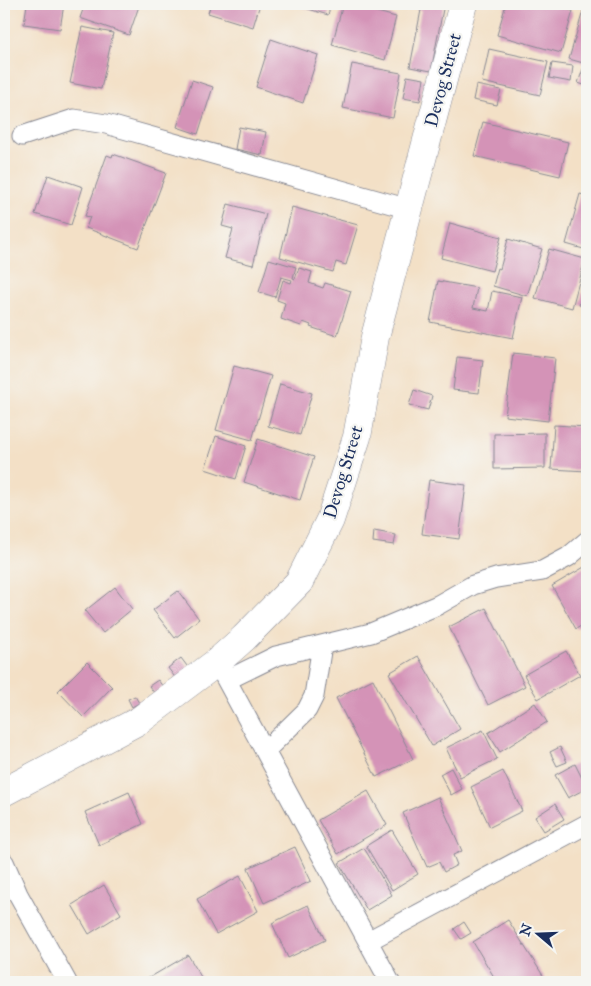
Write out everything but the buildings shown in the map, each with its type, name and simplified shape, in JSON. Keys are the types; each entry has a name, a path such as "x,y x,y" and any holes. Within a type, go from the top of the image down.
{"street":[{"name":"Devog Street","path":"4,792 140,720 222,671 244,638 299,582 330,520 357,437 375,337 463,4"},
{"path":"22,136 74,119 106,124 409,209"},
{"path":"390,982 222,671 371,633 438,604 473,585 496,578 542,571 568,557 587,541"},
{"path":"265,751 307,710 314,696 322,645"},
{"path":"368,941 587,824"},
{"path":"4,862 18,894 67,982"}]}
